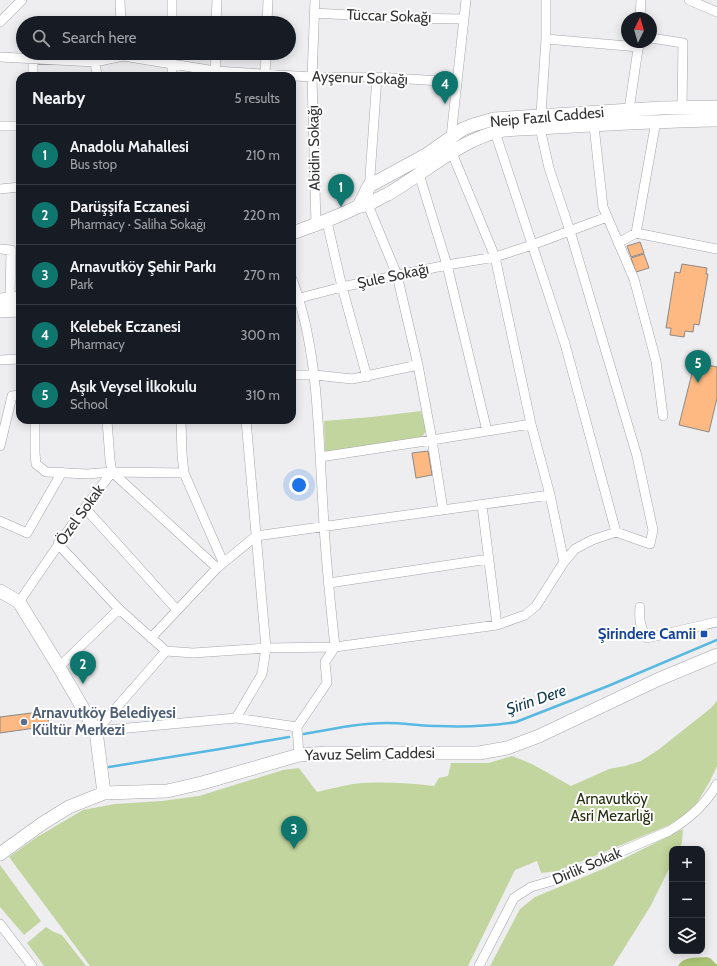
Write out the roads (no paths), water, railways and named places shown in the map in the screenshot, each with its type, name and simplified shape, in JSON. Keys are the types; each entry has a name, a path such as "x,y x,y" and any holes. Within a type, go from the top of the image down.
{"main road":[{"name":"Neip Fazıl Caddesi","path":"369,186 426,155 463,129 484,121 494,119 540,122 629,110 717,107"},
{"path":"296,232 321,223 389,193 477,138 495,132 540,122 594,126 656,121 717,120"},
{"path":"363,205 369,186"},
{"path":"0,311 16,310"},
{"path":"0,592 19,602 96,731 104,793"},
{"name":"Yavuz Selim Caddesi","path":"0,854 43,823 69,807 104,793 167,791 202,783 299,755 326,753 479,753 507,748 539,736 657,680 717,655"}],"street":[{"path":"0,22 22,0"},
{"path":"120,0 121,16"},
{"path":"172,0 172,16"},
{"path":"216,16 217,0"},
{"path":"267,16 268,0"},
{"name":"Abidin Sokağı","path":"314,0 312,77 321,223 342,287 367,377"},
{"path":"466,0 456,82 451,137 452,153 495,256 531,424 550,495 564,562"},
{"path":"58,544 119,609 166,651 193,653 266,648 335,646 497,625 525,615 536,606 564,562 575,549 592,540 616,532 650,544 653,530 637,456 570,231 549,168 540,122 546,39 546,0"},
{"path":"640,12 641,0"},
{"path":"689,0 717,12"},
{"name":"Tüccar Sokağı","path":"314,13 403,18 464,19"},
{"path":"546,39 621,43"},
{"path":"657,39 683,43 682,107"},
{"path":"629,110 638,48"},
{"path":"0,56 16,57"},
{"path":"33,60 33,72"},
{"path":"54,60 95,62 102,60"},
{"name":"Ayşenur Sokağı","path":"152,60 206,72"},
{"path":"172,60 172,72"},
{"path":"215,72 216,60"},
{"path":"265,72 266,60"},
{"path":"95,62 96,72"},
{"name":"Ayşenur Sokağı","path":"296,76 377,76 456,82"},
{"path":"369,186 377,76"},
{"path":"636,233 656,121"},
{"path":"0,126 16,126"},
{"path":"594,126 603,207 634,279 656,361 663,416"},
{"path":"495,132 565,344 616,532"},
{"path":"419,174 447,265 487,431"},
{"path":"0,189 16,187"},
{"path":"363,205 397,275 418,365 443,510"},
{"name":"Şule Sokağı","path":"296,300 342,287 495,256 532,245 607,217"},
{"path":"618,243 636,233 717,249"},
{"path":"0,249 11,250 10,299"},
{"path":"296,300 315,375 324,526 335,646 325,662 327,683 298,727 299,755"},
{"path":"0,360 16,359"},
{"path":"296,375 315,375 352,379 418,365"},
{"path":"0,446 12,396 16,396"},
{"path":"35,424 36,464 46,472 87,474 112,472 184,473"},
{"name":"Özel Sokak","path":"19,602 58,544 112,472 107,424"},
{"path":"181,424 184,473 220,565"},
{"path":"236,718 262,674 266,648 246,424"},
{"path":"320,457 531,424"},
{"path":"0,521 27,533 62,472"},
{"path":"112,472 220,565"},
{"path":"151,638 220,565 256,536 550,495"},
{"path":"482,505 497,625"},
{"path":"85,508 177,610"},
{"path":"329,583 489,559"},
{"path":"640,607 639,618 643,632 647,638 717,622"},
{"path":"59,667 119,609"},
{"path":"96,731 166,651"},
{"path":"96,731 236,718 298,727"},
{"name":"Dirlik Sokak","path":"480,966 514,898 531,887 552,881 669,831 687,820 699,808 717,784"},
{"path":"0,924 32,966"}],"waterway":[{"name":"Şirin Dere","path":"304,734 377,723 458,726 516,722 608,686 717,640"},
{"name":"Şirin Dere","path":"109,767 289,737"}],"place":[{"name":"Kelebek Eczanesi","path":"445,104"},
{"name":"Anadolu Mahallesi","path":"341,207"},
{"name":"Aşık Veysel İlkokulu","path":"698,383"},
{"name":"Şirindere Camii","path":"704,634"},
{"name":"Darüşşifa Eczanesi","path":"83,684"},
{"name":"Arnavutköy Belediyesi Kültür Merkezi","path":"24,722"},
{"name":"Arnavutköy Şehir Parkı","path":"294,849"}],"park label":[{"name":"Arnavutköy Asri Mezarlığı","path":"612,808"}]}
